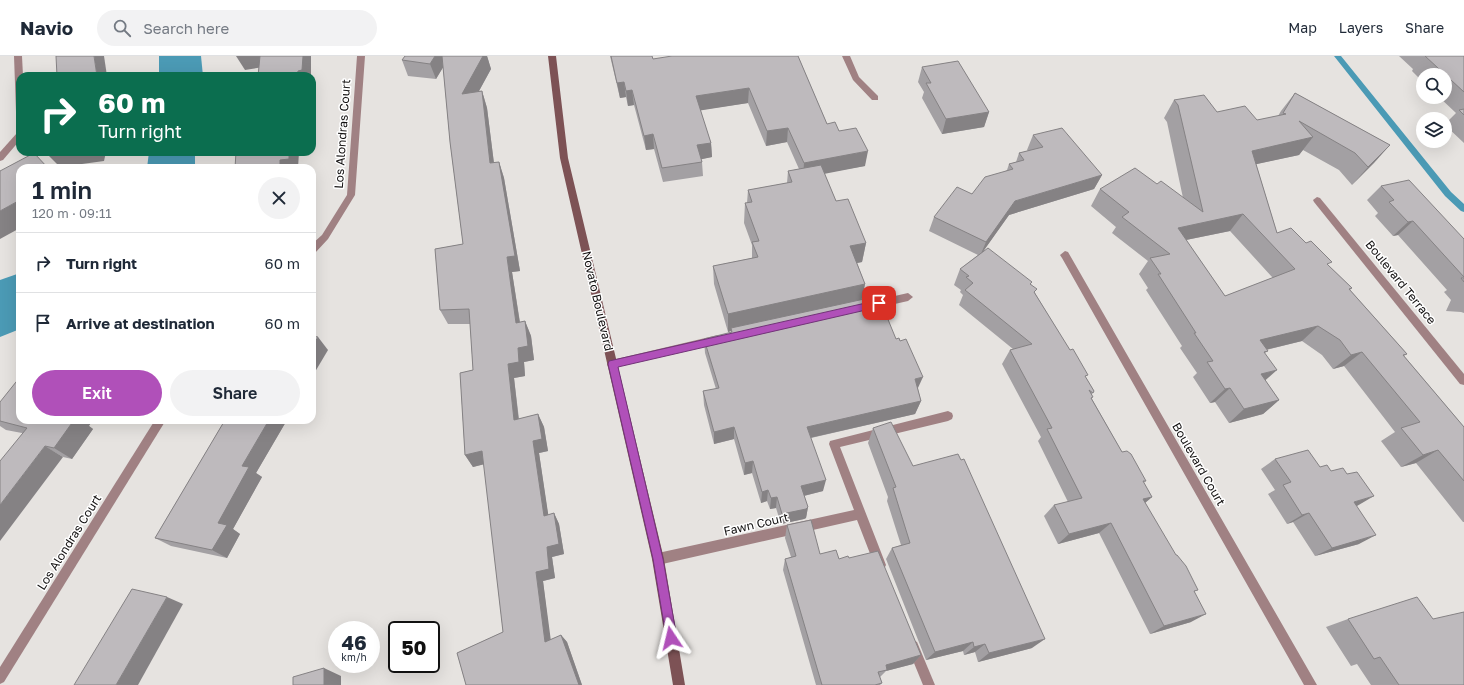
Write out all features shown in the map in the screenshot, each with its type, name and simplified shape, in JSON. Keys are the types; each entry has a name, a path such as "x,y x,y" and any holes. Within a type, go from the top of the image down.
{"main road":[{"name":"Novato Boulevard","path":"552,56 564,158 658,559 679,685"}],"street":[{"path":"18,56 19,72"},
{"name":"Los Alondras Court","path":"316,246 325,237 351,195 361,56"},
{"path":"846,56 856,78 875,98"},
{"path":"0,158 16,140"},
{"name":"Boulevard Terrace","path":"1318,200 1464,381"},
{"name":"Boulevard Court","path":"1065,255 1311,685"},
{"path":"855,308 908,297"},
{"path":"612,364 726,338"},
{"path":"886,578 834,444 948,416"},
{"name":"Los Alondras Court","path":"0,678 159,424"},
{"name":"Fawn Court","path":"658,559 860,514"},
{"path":"909,635 929,685"}],"building":[{"path":"56,56 94,56 96,72 57,72"},
{"path":"260,56 303,56 302,70 298,72 258,72"},
{"path":"405,56 435,56 430,64 402,60"},
{"path":"442,56 483,56 462,94 482,91 490,163 499,162 515,256 507,257 516,323 525,321 528,346 518,348 519,362 508,364 514,420 538,414 542,439 533,441 544,516 554,513 559,544 547,547 549,569 536,572 545,642 561,635 579,685 466,685 457,653 503,632 482,451 465,455 460,373 473,370 469,309 440,310 435,249 463,244 450,142"},
{"path":"611,56 652,56 653,59 672,56 798,56 827,124 835,122 839,131 856,128 868,151 804,163 788,128 767,131 749,88 696,96 711,143 697,145 702,162 662,168 653,134 644,136 632,90 626,91 624,82 617,83"},
{"path":"1425,56 1464,56 1464,92 1452,81 1452,68 1438,68"},
{"path":"958,61 989,112 946,119 926,83 931,83 922,67"},
{"path":"1295,93 1390,145 1368,167 1355,153 1299,121 1313,137 1252,151 1277,233 1291,228 1306,243 1311,241 1332,262 1327,264 1352,288 1349,289 1407,354 1403,355 1464,427 1464,481 1438,450 1423,455 1401,428 1420,422 1362,352 1351,355 1340,340 1318,326 1260,340 1268,351 1264,352 1277,370 1261,374 1279,400 1244,409 1230,388 1225,389 1207,362 1213,361 1194,333 1196,333 1158,274 1161,274 1150,258 1170,254 1122,217 1129,212 1100,189 1135,168 1157,184 1161,181 1203,212 1178,105 1174,100 1204,95 1217,112 1245,106 1257,120 1286,114 1283,113","holes":["1243,214 1295,269 1225,296 1178,228"]},
{"path":"1464,109 1464,115 1459,110"},
{"path":"1062,128 1102,175 1015,201 986,242 934,217 957,187 972,194 985,177 1013,169 1009,164 1024,160 1019,153 1043,147 1033,135"},
{"path":"28,156 37,156 44,164 16,164 16,202 0,211 0,171"},
{"path":"236,156 289,156 289,159 280,160 280,164 235,164"},
{"path":"821,165 836,201 848,199 866,243 850,246 865,284 728,314 713,266 758,257 752,242 759,241 745,203 752,202 748,190 792,182 788,171"},
{"path":"1409,180 1464,239 1464,277 1413,221 1408,222 1389,202 1394,200 1381,186"},
{"path":"988,248 1032,282 1030,284 1037,289 1034,292 1070,350 1073,349 1088,375 1085,376 1094,391 1093,393 1089,390 1093,397 1091,398 1122,452 1127,451 1131,454 1146,481 1143,481 1152,497 1143,499 1176,555 1186,566 1198,590 1194,591 1206,614 1164,626 1111,523 1069,534 1054,505 1082,498 1047,429 1052,428 1010,350 1032,344 965,290 973,283 966,277 969,276 960,269"},
{"path":"869,298 871,302 880,300 896,339 899,338 900,341 906,339 923,377 915,379 921,401 807,427 826,480 801,486 808,507 806,509 782,514 777,497 771,498 768,490 762,492 753,461 745,463 734,427 714,432 703,391 719,388 704,339 732,332 731,328"},
{"path":"16,382 16,424 71,424 54,448 45,446 0,505 0,461 27,428 0,421 0,402"},
{"path":"891,422 913,466 958,454 961,460 964,459 1045,639 989,653 985,644 974,647 973,642 935,652 892,548 910,543 893,488 896,487 873,428"},
{"path":"223,424 267,424 242,466 249,467 218,523 227,525 212,550 155,538"},
{"path":"1308,450 1320,467 1327,465 1331,471 1343,468 1347,474 1357,472 1374,496 1354,502 1376,535 1332,548 1309,513 1302,515 1283,485 1291,482 1275,459"},
{"path":"811,520 820,554 836,550 839,559 878,551 921,655 886,665 887,670 878,672 882,683 875,685 822,685 785,559 796,556 787,525"},
{"path":"132,589 167,597 116,685 74,685"},
{"path":"1417,597 1433,619 1464,612 1464,685 1399,685 1380,657 1374,659 1348,619"},
{"path":"324,668 324,685 293,685 293,677"}],"waterway":[{"path":"180,56 181,72"},
{"path":"1337,56 1448,194 1464,209"},
{"path":"171,164 172,156"},
{"path":"0,315 16,298"}],"route":[{"path":"671,638 658,559 612,364 879,303"}]}
